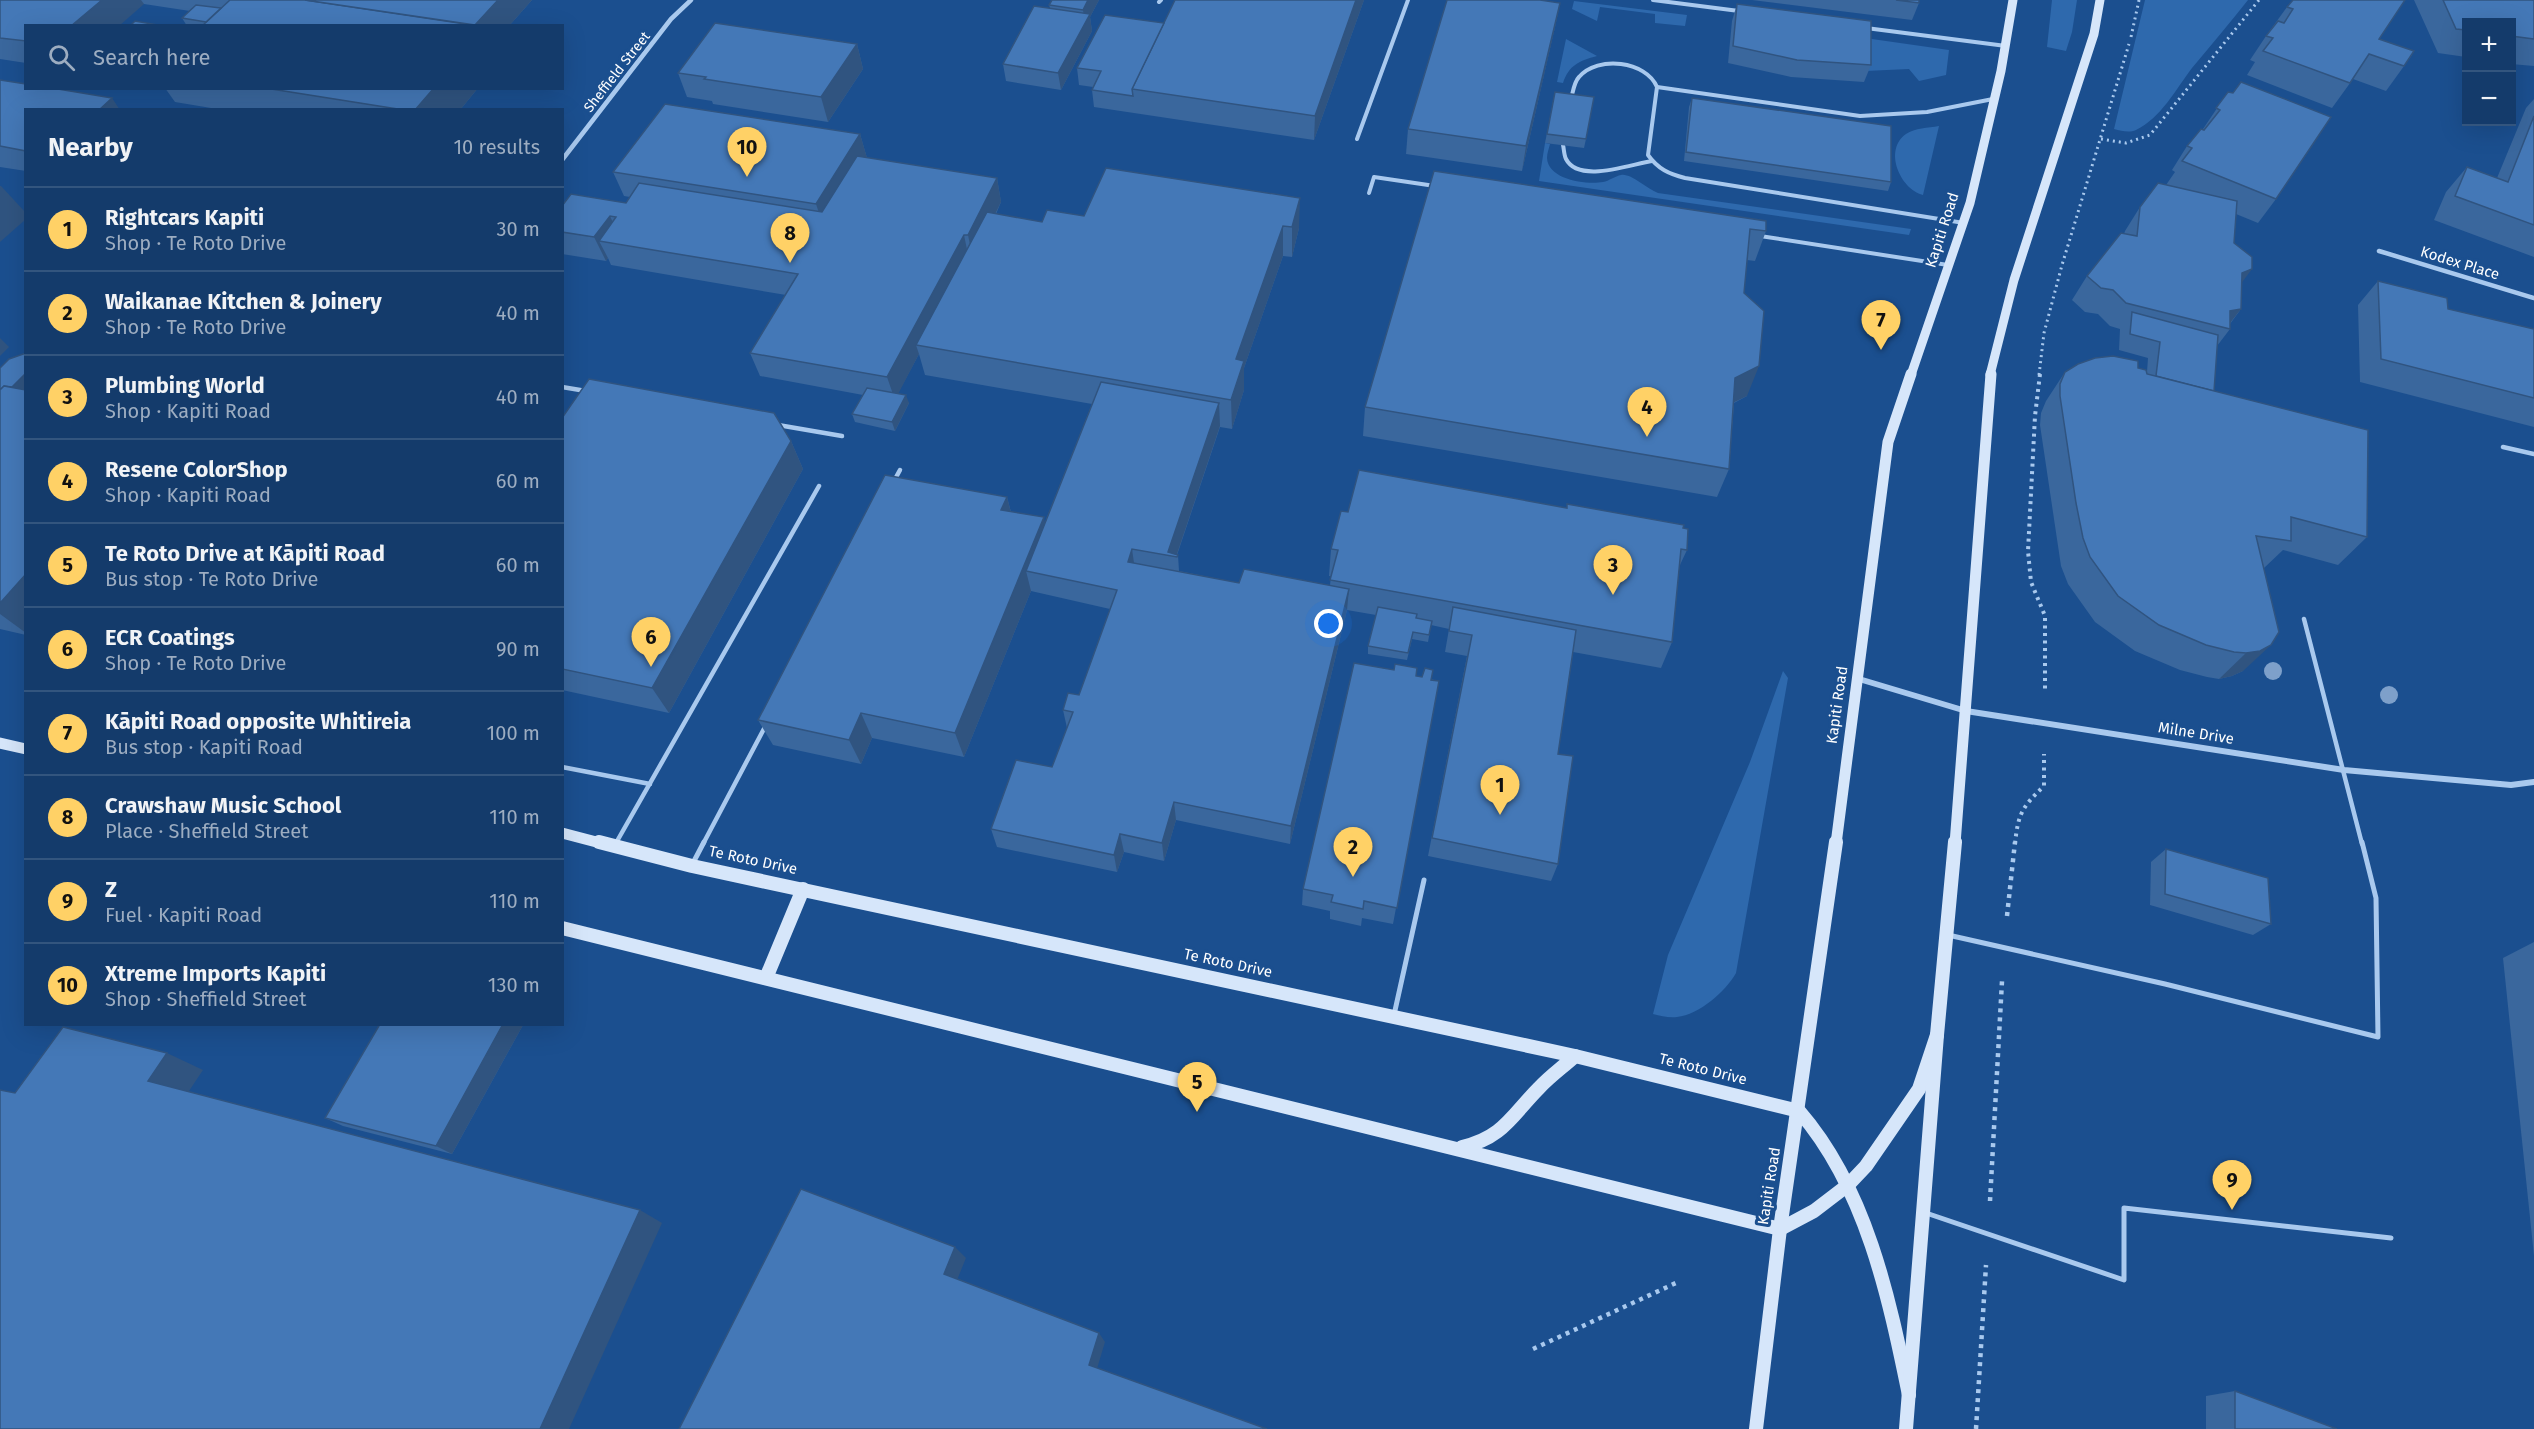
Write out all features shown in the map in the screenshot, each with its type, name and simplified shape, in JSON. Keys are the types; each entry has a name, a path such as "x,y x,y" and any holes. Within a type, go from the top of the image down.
{"main road":[{"name":"Kapiti Road","path":"1756,1429 1779,1229 1799,1111 1888,442 1964,223 1995,99 2013,0"},
{"path":"1906,1429 1937,1035 1948,935 1966,711 1989,381 2014,280 2065,130 2094,34 2100,0"},
{"path":"0,743 24,749"},
{"name":"Te Roto Drive","path":"564,833 692,866 1575,1056 1799,1111"},
{"path":"765,978 803,889"},
{"path":"564,928 1779,1229 1814,1211 1848,1185 1866,1166 1919,1089 1937,1035"},
{"path":"1453,1148 1479,1144 1500,1133 1537,1090 1575,1056"},
{"path":"1799,1111 1819,1134 1848,1185 1889,1298 1909,1395"}],"street":[{"name":"Sheffield Street","path":"564,157 671,19 691,0"},
{"name":"Kodex Place","path":"2379,251 2534,298"},
{"name":"Milne Drive","path":"1858,679 1966,711 2344,770 2511,785 2534,782"}],"lane":[{"path":"1357,139 1408,0"},
{"path":"1653,0 1747,12"},
{"path":"1865,28 2006,46"},
{"path":"1570,103 1577,78 1586,71 1600,65 1616,64 1645,69 1656,80 1657,87 1648,155 1664,172 1685,178 1964,223"},
{"path":"1657,87 1860,116 1937,111 1995,99"},
{"path":"1563,145 1566,159 1572,166 1582,171 1607,171 1652,161"},
{"path":"1369,193 1374,177 1444,188"},
{"path":"1752,235 1950,266"},
{"path":"564,387 597,393"},
{"path":"772,423 842,436"},
{"path":"2503,447 2534,454"},
{"path":"889,491 900,470"},
{"path":"615,845 819,486"},
{"path":"1948,935 2165,984 2378,1037 2376,898 2304,619"},
{"path":"692,866 769,720"},
{"path":"564,767 650,784"},
{"path":"1393,1018 1424,880"},
{"path":"1924,1212 2124,1280 2124,1208 2391,1238"}],"path":[{"path":"2045,630 2045,616 2031,582 2028,550 2035,416 2044,333 2062,265 2125,62 2139,0"},
{"path":"2065,130 2124,144 2137,142 2150,135 2259,0"},
{"path":"1976,1429 2004,948 2018,816 2026,802 2044,786 2044,778"},
{"path":"1533,1349 1678,1282"}],"shaded area":[{"path":"2052,0 2077,0 2072,32 2066,51 2047,47"},
{"path":"2145,0 2248,0 2160,111 2136,130 2123,131 2114,129"},
{"path":"1574,1 1687,15 1685,26 1655,23 1655,14 1600,7 1597,21 1572,9"},
{"path":"1865,38 1949,50 1946,75 1919,81 1909,69 1865,71"},
{"path":"1566,39 1597,56 1572,68 1563,83 1557,82"},
{"path":"1939,126 1923,195 1907,185 1901,177 1895,159 1896,149 1899,141 1906,134 1917,129"},
{"path":"1545,143 1550,144 1547,158 1554,171 1579,182 1603,182 1625,175 1658,193 1911,229 1909,235 1539,181"},
{"path":"1783,671 1788,678 1736,973 1719,994 1694,1012 1674,1017 1653,1014 1668,955 1750,762"}],"building":[{"path":"0,0 102,0 73,24 24,24 24,41 0,38"},
{"path":"230,0 305,0 466,24 204,24"},
{"path":"305,0 498,0 476,24"},
{"path":"1052,0 1088,0 1083,10 1049,5"},
{"path":"1175,0 1356,0 1315,116 1132,89"},
{"path":"1447,0 1540,0 1560,3 1526,146 1408,129"},
{"path":"1896,0 1919,0 1919,3"},
{"path":"2293,0 2405,0 2379,39 2414,51 2404,66 2369,54 2350,83 2263,51 2273,38 2266,36 2278,21 2284,23 2293,9 2287,7"},
{"path":"2443,0 2534,0 2534,39 2516,37 2516,18 2462,18 2462,30 2456,29"},
{"path":"1737,4 1871,21 1871,65 1797,60 1733,46"},
{"path":"196,5 221,8 206,22 182,18"},
{"path":"1034,6 1090,14 1058,73 1003,64"},
{"path":"1105,15 1164,23 1132,89 1133,96 1092,90 1101,71 1077,68"},
{"path":"135,21 152,24 132,24"},
{"path":"715,23 857,44 821,97 678,73"},
{"path":"0,80 24,84 24,90 64,90 112,98 101,108 24,108 24,151 0,146"},
{"path":"2241,82 2331,117 2276,199 2182,161 2192,148 2187,146 2220,110 2216,108 2228,92 2233,93"},
{"path":"278,90 432,90 417,108 391,108"},
{"path":"1555,92 1594,97 1586,139 1547,134"},
{"path":"1692,98 1891,126 1891,182 1686,152"},
{"path":"665,104 860,134 816,204 613,172"},
{"path":"2534,116 2534,225 2455,196 2467,167 2508,182"},
{"path":"857,156 997,178 968,235 964,235 887,377 750,353 798,274 599,241 616,217 610,216 594,237 564,232 564,203 571,194 626,203 639,183 822,212"},
{"path":"1106,168 1300,198 1292,227 1283,226 1236,359 1244,361 1231,400 916,345 987,212 1042,222 1047,210 1084,216"},
{"path":"1434,171 1766,221 1766,231 1750,229 1744,293 1764,311 1759,366 1735,378 1729,469 1365,407"},
{"path":"2158,183 2237,201 2234,243 2252,257 2252,269 2242,273 2241,309 2230,311 2230,329 2126,303 2113,290 2101,288 2087,276 2121,233 2137,236 2140,207"},
{"path":"2378,281 2447,298 2448,309 2534,329 2534,398 2381,359"},
{"path":"2132,312 2218,335 2214,391 2156,376 2160,342 2130,334"},
{"path":"24,354 24,375 12,387 4,386 0,390 0,368 9,359"},
{"path":"2113,356 2138,361 2138,368 2146,370 2147,374 2368,430 2367,537 2291,517 2291,541 2256,536 2279,632 2271,645 2260,651 2234,652 2206,645 2159,625 2118,596 2090,557 2083,538 2076,503 2060,384 2065,372 2078,364 2095,358"},
{"path":"589,379 774,413 791,441 652,688 564,669 564,415"},
{"path":"1101,382 1219,403 1168,552 1178,555 1177,557 1132,549 1128,562 1239,583 1244,569 1349,589 1291,826 1174,802 1162,843 1120,834 1114,855 991,829 1016,760 1052,767 1073,712 1063,710 1068,693 1079,695 1117,590 1026,571"},
{"path":"4,386 24,390 24,576 0,603 0,390"},
{"path":"867,388 906,395 892,422 852,414"},
{"path":"1359,470 1567,508 1567,504 1684,525 1683,528 1688,529 1687,550 1681,549 1672,642 1330,580 1338,550 1331,549 1341,511 1348,512"},
{"path":"885,475 1007,497 1001,510 1044,517 955,733 861,713 849,740 758,720"},
{"path":"1378,607 1417,614 1416,618 1432,621 1429,635 1413,632 1408,653 1368,646"},
{"path":"1453,607 1576,630 1558,754 1573,756 1558,864 1432,838 1472,635 1449,631"},
{"path":"1354,663 1394,670 1395,664 1417,668 1416,676 1422,677 1425,668 1433,670 1431,680 1439,681 1397,908 1364,901 1363,909 1331,902 1333,895 1303,889"},
{"path":"2166,849 2268,878 2271,924 2165,894"},
{"path":"379,1026 502,1026 436,1146 325,1118"},
{"path":"63,1027 167,1053 148,1081 640,1210 540,1429 0,1429 0,1090 15,1093"},
{"path":"801,1189 955,1247 944,1274 1099,1333 1089,1365 1267,1429 679,1429"},
{"path":"2235,1391 2337,1429 2235,1429"}],"place":[{"name":"Xtreme Imports Kapiti","path":"747,177"},
{"name":"Crawshaw Music School","path":"790,263"},
{"name":"Kāpiti Road opposite Whitireia","path":"1881,350"},
{"name":"Resene ColorShop","path":"1647,437"},
{"name":"Plumbing World","path":"1613,595"},
{"name":"ECR Coatings","path":"651,667"},
{"name":"Rightcars Kapiti","path":"1500,815"},
{"name":"Waikanae Kitchen & Joinery","path":"1353,877"},
{"name":"Te Roto Drive at Kāpiti Road","path":"1197,1112"},
{"name":"Z","path":"2232,1210"}]}
